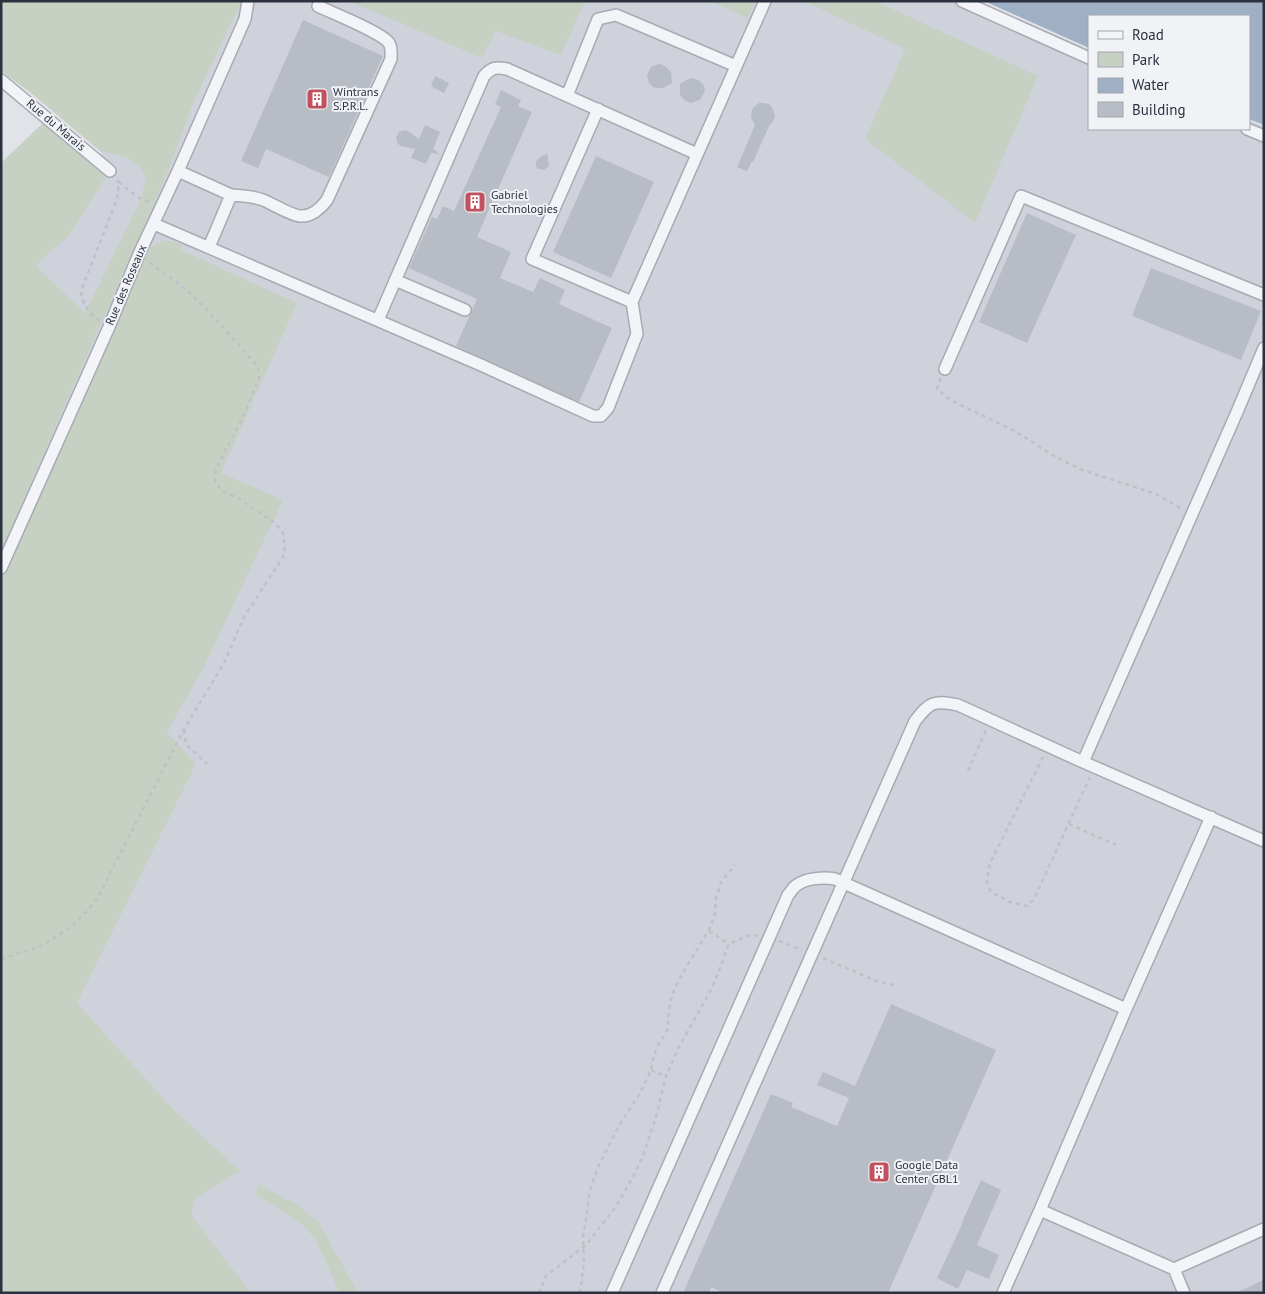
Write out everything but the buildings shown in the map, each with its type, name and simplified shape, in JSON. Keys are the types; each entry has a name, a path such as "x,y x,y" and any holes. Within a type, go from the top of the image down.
{"street":[{"name":"Rue des Roseaux","path":"1,568 245,19 248,1"},
{"path":"154,224 481,365 592,416 601,416 608,408 637,334 632,302 764,1"},
{"path":"962,1 1088,58"},
{"path":"178,171 231,195 261,199 301,216 310,214 323,206 391,59 391,47 378,34 318,6"},
{"path":"567,96 598,19 616,15 736,66"},
{"path":"378,320 484,76 490,71 497,68 507,69 697,154"},
{"name":"Rue du Marais","path":"1,80 110,171"},
{"path":"598,109 532,259 632,302"},
{"path":"1249,130 1264,136"},
{"path":"209,247 231,195"},
{"path":"945,369 1021,196 1264,295"},
{"path":"396,280 465,310"},
{"path":"1083,762 1264,348"},
{"path":"662,1293 916,721 927,707 935,703 946,702 958,705 1264,841"},
{"path":"1003,1293 1211,817"},
{"path":"612,1293 788,895 797,885 807,881 827,878 835,879 1126,1009"},
{"path":"1040,1210 1174,1269 1184,1293"},
{"path":"1174,1269 1264,1229"}],"path":[{"path":"110,171 141,199 163,203"},
{"path":"109,327 92,316 82,302 81,292 117,199 120,182"},
{"path":"1,959 40,946 70,928 97,899 184,729 224,663 244,617 283,557 286,546 283,533 275,523 241,500 221,490 215,481 215,473 241,421 258,378 258,366 193,296 139,254"},
{"path":"945,369 937,389 950,400 1015,430 1054,456 1082,470 1156,494 1177,506 1191,518"},
{"path":"968,771 990,720"},
{"path":"184,729 186,744 206,764"},
{"path":"1048,746 990,863 987,882 991,892 1010,902 1027,906 1034,899 1095,767"},
{"path":"1069,824 1116,844"},
{"path":"580,1293 584,1262 583,1236 586,1214 597,1169 651,1070 657,1047 667,1031 670,1003 674,990 708,931 715,914 716,898 721,882 735,865"},
{"path":"708,931 729,944"},
{"path":"651,1070 666,1076"}],"shaded area":[{"path":"157,1 978,1 1088,50 1088,130 1250,130 1250,120 1264,127 1264,1293 1,1293 1,281 69,235 110,171 100,151 71,126"}],"green space":[{"path":"1,1 239,1 239,7 194,101 169,169 1,551 1,163 44,122 107,176 69,235 36,266 85,313 141,199 146,177 141,168 126,157 100,151 31,93 1,71"},
{"path":"349,1 585,1 561,55 496,31 482,58"},
{"path":"710,1 756,1 748,18"},
{"path":"804,1 875,1 1038,76 975,223 865,139 905,49"},
{"path":"164,240 183,244 181,250 297,303 221,473 283,500 203,669 167,732 196,764 77,1003 172,1108 240,1171 194,1199 192,1216 251,1293 1,1293 1,568 150,248"},
{"path":"258,1184 301,1207 319,1223 358,1293 339,1293 315,1239 302,1223 256,1195"}],"water":[{"path":"984,1 1264,1 1264,125 1250,119 1250,15 1088,15 1088,48"}],"place":[{"name":"Wintrans S.P.R.L.","path":"317,99"},
{"name":"Gabriel Technologies","path":"475,202"},
{"name":"Google Data Center GBL1","path":"879,1172"}]}
